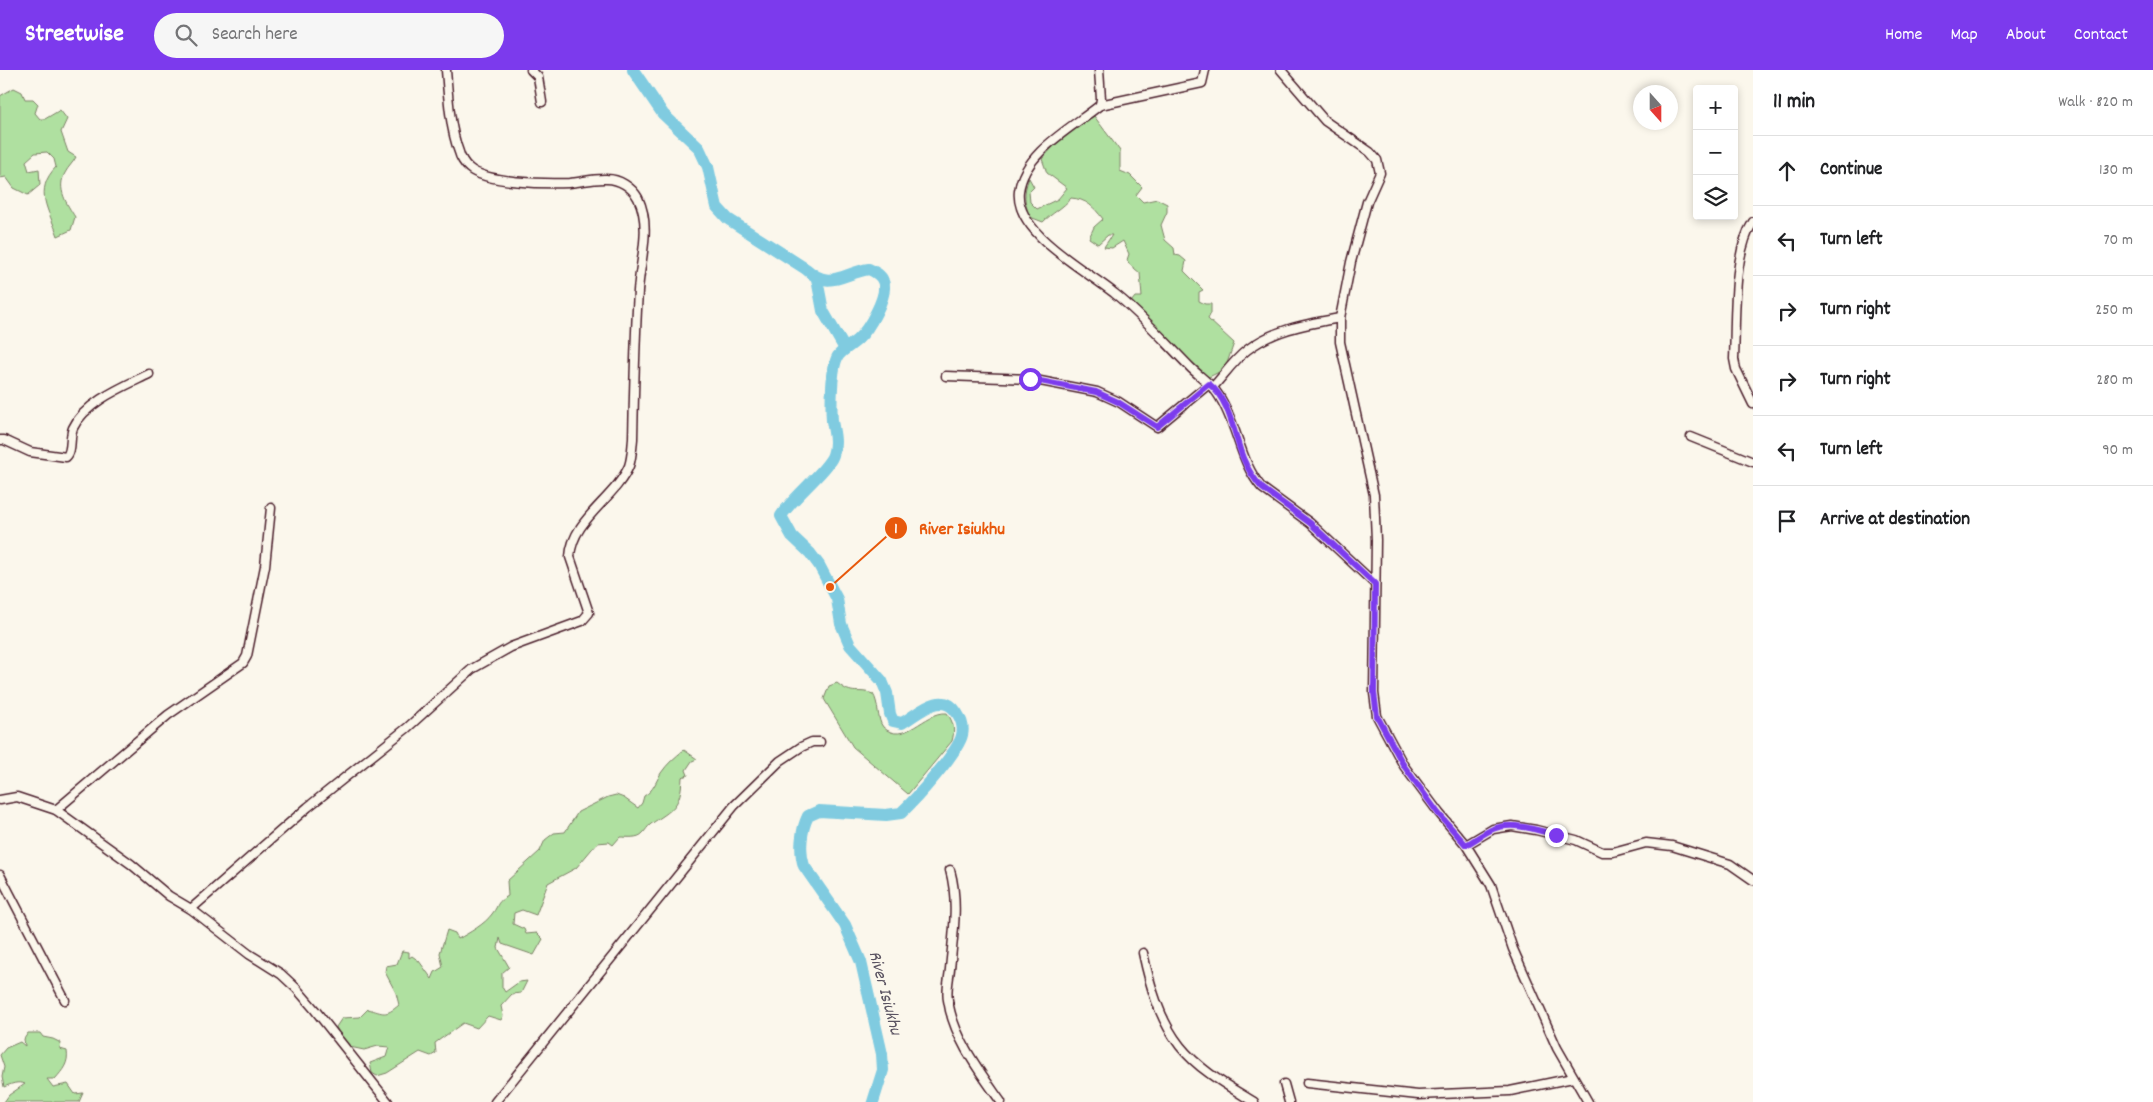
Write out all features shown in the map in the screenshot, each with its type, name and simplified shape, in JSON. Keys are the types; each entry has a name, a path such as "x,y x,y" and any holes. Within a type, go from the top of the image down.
{"street":[{"path":"191,909 308,807 407,728 472,670 511,648 582,621 590,613 570,557 571,548 582,527 620,480 628,467 631,456 638,291 645,230 644,218 637,196 630,187 608,178 571,183 540,183 498,179 480,174 470,168 459,153 450,109 446,70"},
{"path":"531,70 538,78 542,102"},
{"path":"1099,70 1100,105"},
{"path":"1205,70 1202,83 1100,105 1042,151 1024,171 1019,192 1020,207 1029,223 1044,239 1064,257 1115,293 1211,385 1224,404 1244,459 1256,481 1268,493 1310,523 1375,584"},
{"path":"1281,70 1325,120 1370,152 1377,160 1380,173 1367,202 1351,262 1340,318 1340,342 1374,495 1374,693 1377,716 1404,766 1438,813 1466,845 1491,885 1513,950 1557,1048 1588,1102"},
{"path":"1753,222 1743,241 1739,258 1734,359 1736,369 1753,404"},
{"path":"946,376 1030,379 1096,392 1118,402 1157,427 1211,385 1245,351 1262,340 1281,330 1340,318"},
{"path":"0,440 30,452 66,457 69,454 72,429 86,410 111,393 149,374"},
{"path":"1691,437 1753,462"},
{"path":"56,810 168,715 243,663 247,656 264,566 271,508"},
{"path":"495,1102 734,806 780,762 801,747 812,742 820,742"},
{"path":"0,800 17,797 56,810 131,864 169,896 191,909 249,954 281,974 296,988 388,1102"},
{"path":"1466,845 1493,829 1512,826 1576,840 1602,852 1614,852 1646,844 1672,846 1730,864 1753,880"},
{"path":"950,870 955,887 955,907 948,999 959,1033 1001,1102"},
{"path":"0,875 65,1000"},
{"path":"1143,953 1159,1009 1180,1046 1210,1074 1254,1102"},
{"path":"1307,1082 1418,1095 1510,1090 1573,1078"},
{"path":"1284,1084 1289,1102"}],"green space":[{"path":"14,88 22,92 25,99 33,99 38,104 35,113 40,119 45,119 60,110 67,119 61,132 68,152 76,157 66,171 62,191 75,217 71,230 58,236 45,201 45,184 56,167 54,159 47,152 35,153 26,161 29,171 39,169 40,185 28,195 14,188 6,177 0,178 0,96"},
{"path":"1094,116 1120,151 1120,171 1130,175 1142,187 1136,195 1143,202 1157,199 1167,204 1167,212 1161,225 1165,240 1174,248 1175,255 1180,256 1186,261 1184,271 1203,290 1199,292 1199,301 1211,304 1211,313 1208,319 1234,343 1225,369 1209,377 1200,372 1131,302 1135,297 1142,297 1140,273 1127,260 1129,254 1123,241 1112,248 1104,247 1112,235 1108,235 1098,244 1089,238 1094,227 1103,219 1093,207 1081,200 1071,198 1043,222 1030,217 1025,198 1029,178 1034,187 1029,192 1030,202 1037,209 1058,199 1067,188 1047,173 1042,159 1073,125"},
{"path":"837,683 848,690 873,694 881,724 891,732 907,731 931,717 947,713 953,727 952,741 908,794 853,747 824,699 829,686"},
{"path":"684,750 697,759 692,761 686,770 688,775 682,777 678,801 670,810 648,826 641,835 620,837 613,845 609,842 597,843 576,868 548,883 536,915 522,910 514,913 513,924 524,929 526,934 537,933 543,939 534,955 502,944 500,938 498,948 509,967 502,973 502,987 505,992 519,982 527,981 521,993 512,994 501,1006 503,1016 501,1020 488,1016 477,1028 463,1023 435,1043 436,1053 431,1056 420,1052 387,1073 377,1076 372,1073 370,1063 386,1057 389,1047 378,1046 364,1050 345,1046 336,1027 342,1018 360,1017 368,1009 387,1013 399,1005 396,993 385,972 386,966 397,964 402,951 409,952 409,958 412,956 419,961 432,979 435,972 443,967 440,953 447,930 455,933 458,939 485,921 499,902 508,896 507,881 540,851 545,840 554,833 565,832 578,812 608,797 616,795 638,808 644,796 652,789 663,770"},
{"path":"28,1033 40,1033 43,1037 53,1039 61,1043 60,1049 67,1051 67,1059 63,1069 55,1079 47,1079 53,1087 68,1084 75,1094 83,1093 79,1102 4,1102 9,1095 25,1084 17,1083 4,1087 2,1077 4,1067 0,1055 6,1048 20,1042 25,1046 24,1039"}],"waterway":[{"name":"River Isiukhu","path":"633,70 663,114 699,148 708,167 717,207 728,219 822,279 837,279 869,269 879,275 883,281 883,295 872,320 856,341 845,349 836,361 832,397 832,421 835,442 833,455 830,461 781,516 792,536 810,553 819,565 837,599 841,624 850,645 882,681 887,693 893,721 902,723 930,706 944,703 951,706 957,713 961,720 963,732 959,742 945,763 926,787 901,813 886,815 819,811 808,816 804,828 801,841 804,866 845,925 861,962 882,1054 883,1070 873,1102"},
{"name":"River Isiukhu","path":"817,279 823,311 845,349"}],"place":[{"name":"River Isiukhu","path":"830,587"}],"route":[{"path":"1030,379 1096,392 1136,412 1150,424 1157,427 1209,384 1213,387 1224,404 1248,470 1256,481 1273,497 1310,523 1375,584 1374,693 1377,716 1385,734 1404,766 1438,813 1466,845 1493,829 1502,826 1512,826 1556,835"}]}
